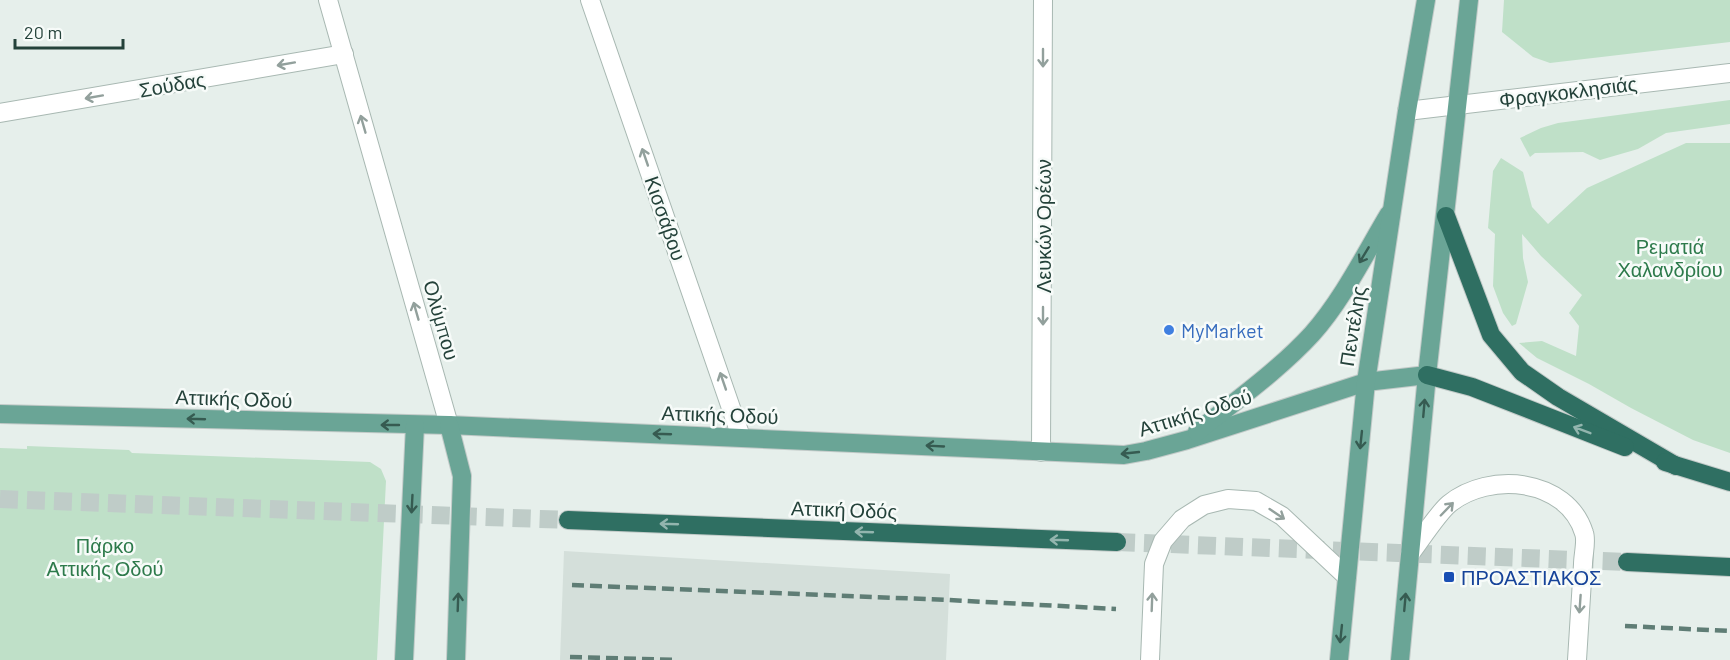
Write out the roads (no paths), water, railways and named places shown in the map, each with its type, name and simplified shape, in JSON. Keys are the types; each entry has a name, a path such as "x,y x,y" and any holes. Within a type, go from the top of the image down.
{"highway":[{"path":"1446,216 1491,335 1522,372 1558,398 1676,466"},
{"path":"1427,375 1472,387 1676,466 1730,482"},
{"name":"Αττική Οδός","path":"568,520 1117,542"},
{"path":"1627,562 1730,567"}],"main road":[{"name":"Πεντέλης","path":"1339,660 1366,382 1426,0"},
{"path":"1400,660 1427,375 1469,0"},
{"path":"1187,440 1271,371 1312,333 1340,296 1394,205"},
{"name":"Αττικής Οδού","path":"0,414 449,426 1124,454 1146,452 1187,440 1366,382 1427,375"},
{"path":"404,660 415,425"},
{"name":"Ολύμπου","path":"449,426 462,476 456,660"}],"street":[{"name":"Ολύμπου","path":"328,0 449,426"},
{"name":"Κισσάβου","path":"590,0 741,437"},
{"name":"Λευκών Ορέων","path":"1041,452 1043,0"},
{"name":"Σούδας","path":"0,113 344,54"},
{"name":"Φραγκοκλησιάς","path":"1407,111 1730,73"},
{"path":"1410,554 1449,504 1481,486 1513,483 1534,487 1554,496 1574,513 1585,534 1577,660"},
{"path":"1150,660 1154,564 1162,541 1182,519 1204,505 1228,499 1256,501 1282,516 1347,577"}],"tunnel":[{"path":"0,499 568,520"},
{"path":"1117,542 1627,562"}],"railway":[{"path":"572,585 1116,609"},
{"path":"1625,626 1730,631"},
{"path":"570,657 677,660"}],"place":[{"name":"MyMarket","path":"1169,330"},
{"name":"ΠΡΟΑΣΤΙΑΚΟΣ","path":"1449,577"}],"park label":[{"name":"Ρεματιά Χαλανδρίου","path":"1670,258"},
{"name":"Πάρκο Αττικής Οδού","path":"105,556"}]}
